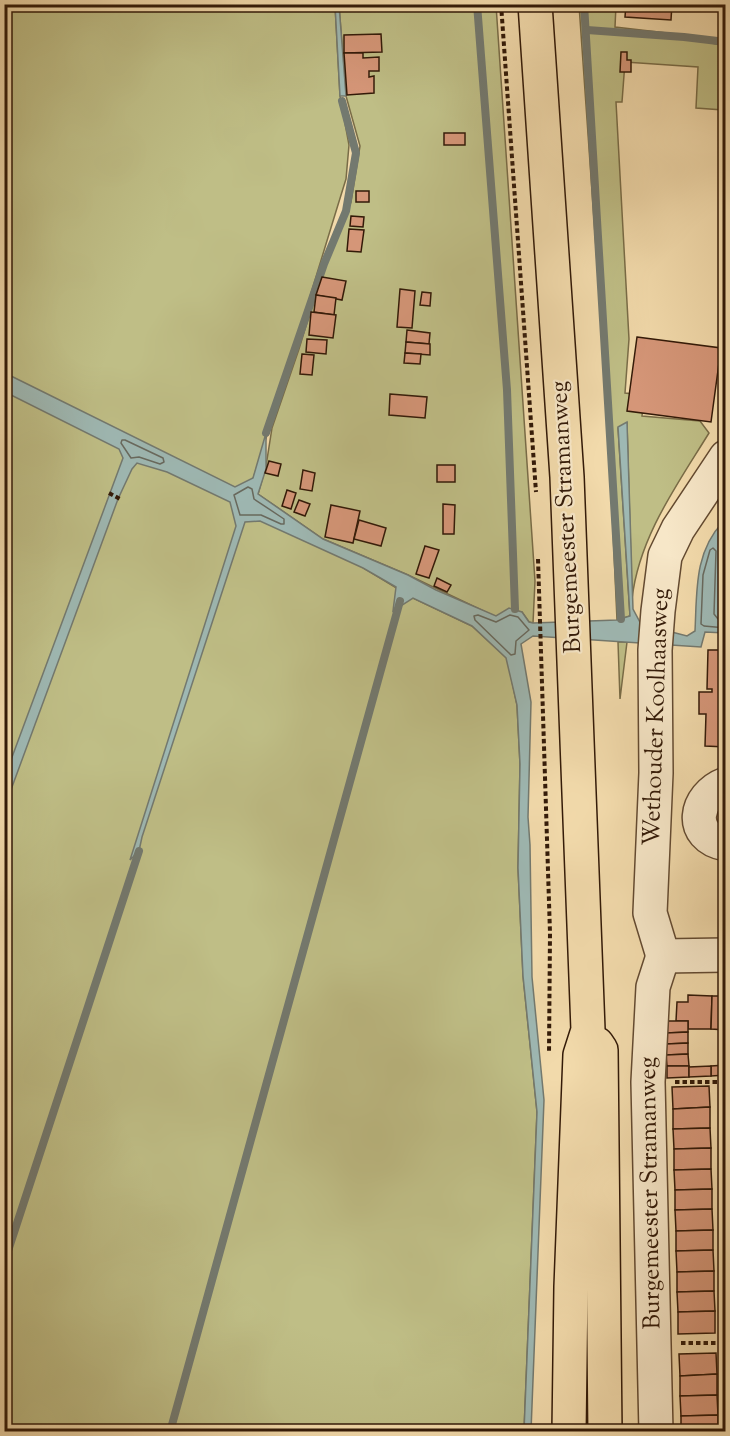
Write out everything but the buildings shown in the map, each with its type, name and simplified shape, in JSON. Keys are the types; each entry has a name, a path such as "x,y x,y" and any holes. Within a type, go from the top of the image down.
{"main road":[{"name":"Burgemeester Stramanweg","path":"535,4 567,477 588,1030 580,1055 571,1287 569,1431"},
{"name":"Burgemeester Stramanweg","path":"588,1030 601,1050 605,1431"}],"street":[{"name":"Wethouder Koolhaasweg","path":"663,956 650,913 656,772 655,650 658,611 665,556 678,529 726,457"},
{"path":"726,784 716,788 703,802 700,815 701,830 710,840 726,844"},
{"path":"663,956 726,955"},
{"name":"Burgemeester Stramanweg","path":"656,1431 648,1082 653,987 663,956"}],"path":[{"name":"Burgemeester Stramanweg","path":"501,4 537,502"},
{"path":"4,97 7,109 4,121"},
{"path":"109,493 120,499"},
{"name":"Burgemeester Stramanweg","path":"538,549 550,933 549,1062"},
{"path":"648,1082 726,1082"},
{"path":"653,1344 726,1343"}],"shaded area":[{"path":"5,5 335,5 340,96 349,145 346,179 247,497 413,598 472,626 507,658 517,705 520,764 518,868 523,976 537,1112 524,1431 5,1431"},
{"path":"339,5 496,5 535,581 533,623 529,622 522,612 496,617 408,575 323,539 258,494 266,466 272,428 321,276 351,202 360,146 346,96"},
{"path":"579,5 616,5 615,27 667,33 725,46 725,126 723,110 696,108 698,67 625,62 622,102 616,102 629,339 625,393 644,395 642,416 700,421 709,433 672,492 651,533 642,554 632,599 627,423 618,428 630,616 617,620 608,420"},
{"path":"721,580 725,580 725,614 720,614"},
{"path":"618,642 627,642 620,699"}],"water":[{"path":"335,5 339,5 346,96 340,96"},
{"path":"5,373 235,487 253,478 266,433 266,469 258,494 323,539 496,616 509,608 522,612 529,622 533,623 617,620 630,616 618,427 627,422 633,609 641,624 687,636 695,631 697,587 702,559 707,546 723,522 720,614 725,614 725,633 705,632 701,647 533,636 521,644 531,702 528,817 532,977 544,1100 531,1431 524,1431 537,1112 523,976 518,868 520,764 517,705 506,658 472,626 413,598 393,611 396,587 363,568 260,521 245,522 139,851 130,860 236,526 230,502 167,472 137,463 118,499 5,806 5,776 123,458 119,449 5,392"}],"waterway":[{"path":"477,4 507,390 515,609"},
{"path":"584,4 621,619"},
{"path":"587,30 726,42"},
{"path":"266,433 324,264 346,211 356,153 342,101"},
{"path":"170,1432 400,601"},
{"path":"4,1263 139,851"}]}
